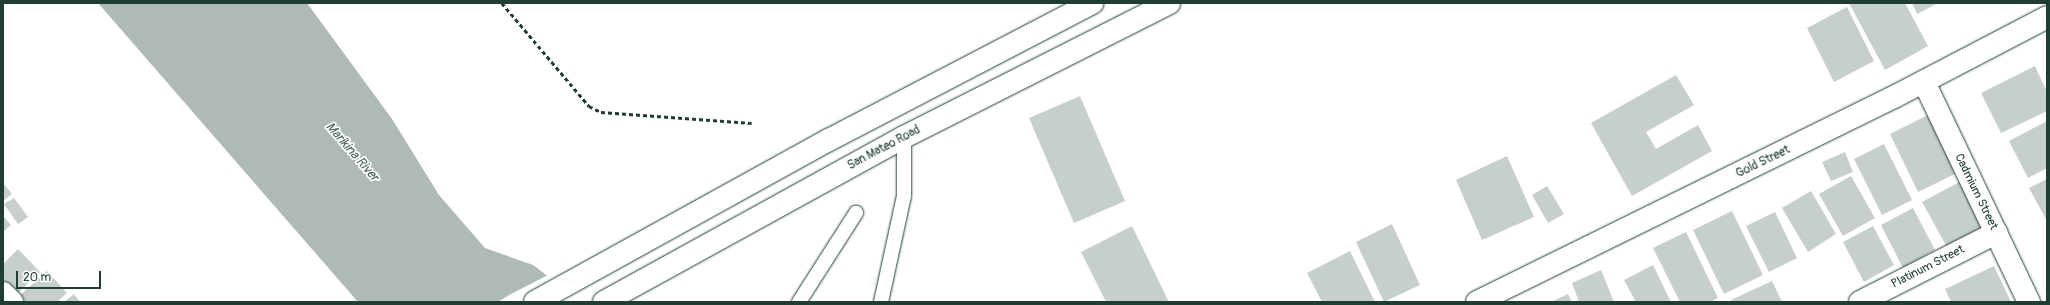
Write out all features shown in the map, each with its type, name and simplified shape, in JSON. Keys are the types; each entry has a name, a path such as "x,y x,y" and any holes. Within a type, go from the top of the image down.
{"main road":[{"path":"535,302 829,140 1092,3"},
{"name":"San Mateo Road","path":"604,302 904,137 1169,3"},
{"name":"Gold Street","path":"1477,302 1924,82 2047,17"},
{"name":"Cadmium Street","path":"1924,82 2029,302"},
{"name":"Platinum Street","path":"1860,302 1996,233"},
{"path":"3,293 12,302"}],"lane":[{"path":"881,302 904,196 904,137"},
{"path":"800,302 856,214"}],"path":[{"path":"502,3 588,106 601,112 752,123"}],"water":[{"name":"Marikina River","path":"98,3 307,3 392,119 439,195 485,248 533,265 582,302 358,302"}],"pier":[{"path":"550,274 584,302 498,302 509,295"}],"building":[{"path":"1849,3 1905,3 1928,46 1885,70"},
{"path":"1912,3 1938,3 1917,14"},
{"path":"1847,7 1874,61 1834,82 1807,28"},
{"path":"2035,66 2047,92 2047,111 2001,133 1981,93"},
{"path":"1676,75 1694,105 1646,132 1656,149 1698,125 1712,151 1632,196 1591,123"},
{"path":"1080,96 1125,201 1074,223 1029,118"},
{"path":"1930,114 1959,172 1918,192 1890,134"},
{"path":"2047,121 2047,168 2028,178 2009,141"},
{"path":"1884,144 1912,200 1882,215 1854,159"},
{"path":"1845,152 1853,172 1831,181 1822,162"},
{"path":"1507,156 1534,217 1482,240 1456,180"},
{"path":"1851,176 1875,218 1843,236 1819,194"},
{"path":"2047,179 2047,221 2029,188"},
{"path":"1963,180 1989,230 1949,251 1922,202"},
{"path":"3,183 12,194 3,201"},
{"path":"1547,186 1564,214 1548,223 1532,195"},
{"path":"1811,191 1836,234 1808,252 1782,208"},
{"path":"14,198 28,217 18,224 4,204"},
{"path":"1913,208 1935,250 1903,268 1881,225"},
{"path":"1732,211 1763,275 1724,294 1693,230"},
{"path":"1775,212 1797,258 1769,272 1746,226"},
{"path":"3,216 11,225 3,232"},
{"path":"1392,224 1420,285 1384,302 1356,242"},
{"path":"1132,226 1169,302 1106,302 1081,252"},
{"path":"1873,226 1894,265 1864,282 1843,242"},
{"path":"1686,232 1718,298 1710,302 1680,302 1653,248"},
{"path":"18,249 40,272 16,295 3,282 3,264"},
{"path":"1350,251 1375,302 1322,302 1307,273"},
{"path":"1653,265 1671,302 1636,302 1624,280"},
{"path":"1994,266 2011,302 1951,302 1945,289"},
{"path":"1601,270 1614,302 1579,302 1572,283"},
{"path":"47,271 67,293 57,302 23,302 18,297"},
{"path":"1772,281 1782,302 1732,302 1731,300"},
{"path":"74,294 80,302 64,302"},
{"path":"1568,294 1572,302 1551,302"}]}
